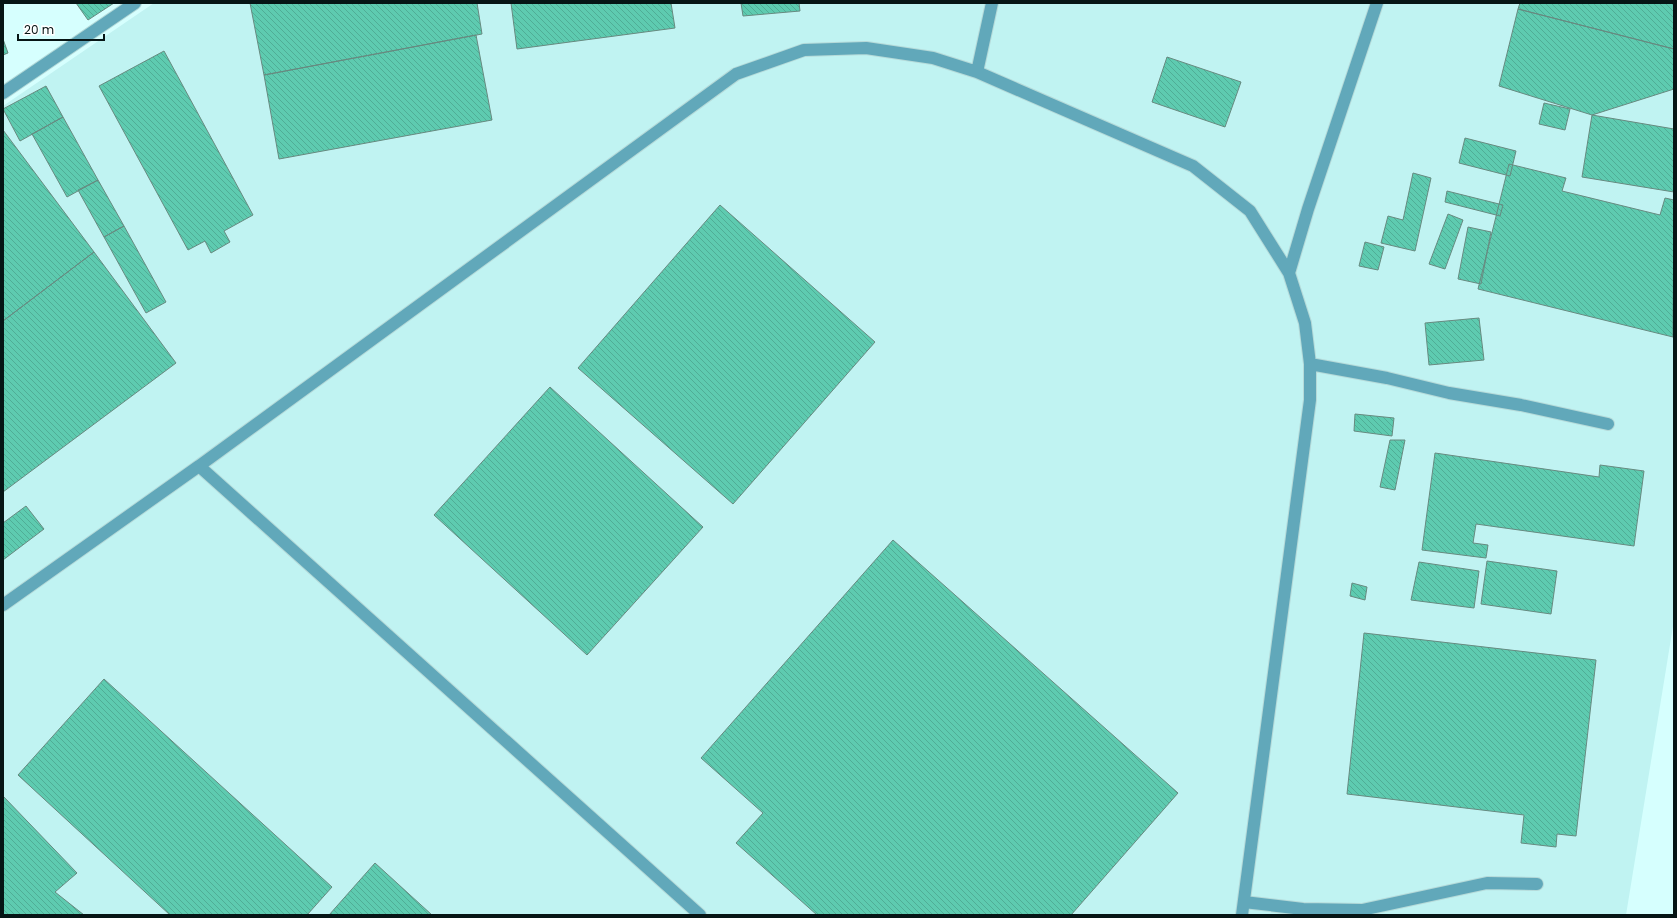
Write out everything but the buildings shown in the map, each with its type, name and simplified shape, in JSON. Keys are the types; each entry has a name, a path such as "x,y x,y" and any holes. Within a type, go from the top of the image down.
{"street":[{"path":"3,93 135,3"},
{"path":"977,72 992,3"},
{"path":"1289,273 1308,210 1376,3"},
{"path":"3,605 199,466 736,74 804,50 866,48 933,58 977,72 1193,166 1250,211 1289,273 1305,323 1310,364 1310,400 1242,915"},
{"path":"1310,364 1387,378 1449,393 1521,405 1608,424"},
{"path":"199,466 700,915"},
{"path":"1244,902 1303,909 1362,910 1487,883 1538,884"}],"shaded area":[{"path":"154,3 1674,3 1674,620 1626,915 3,915 3,106"}]}
